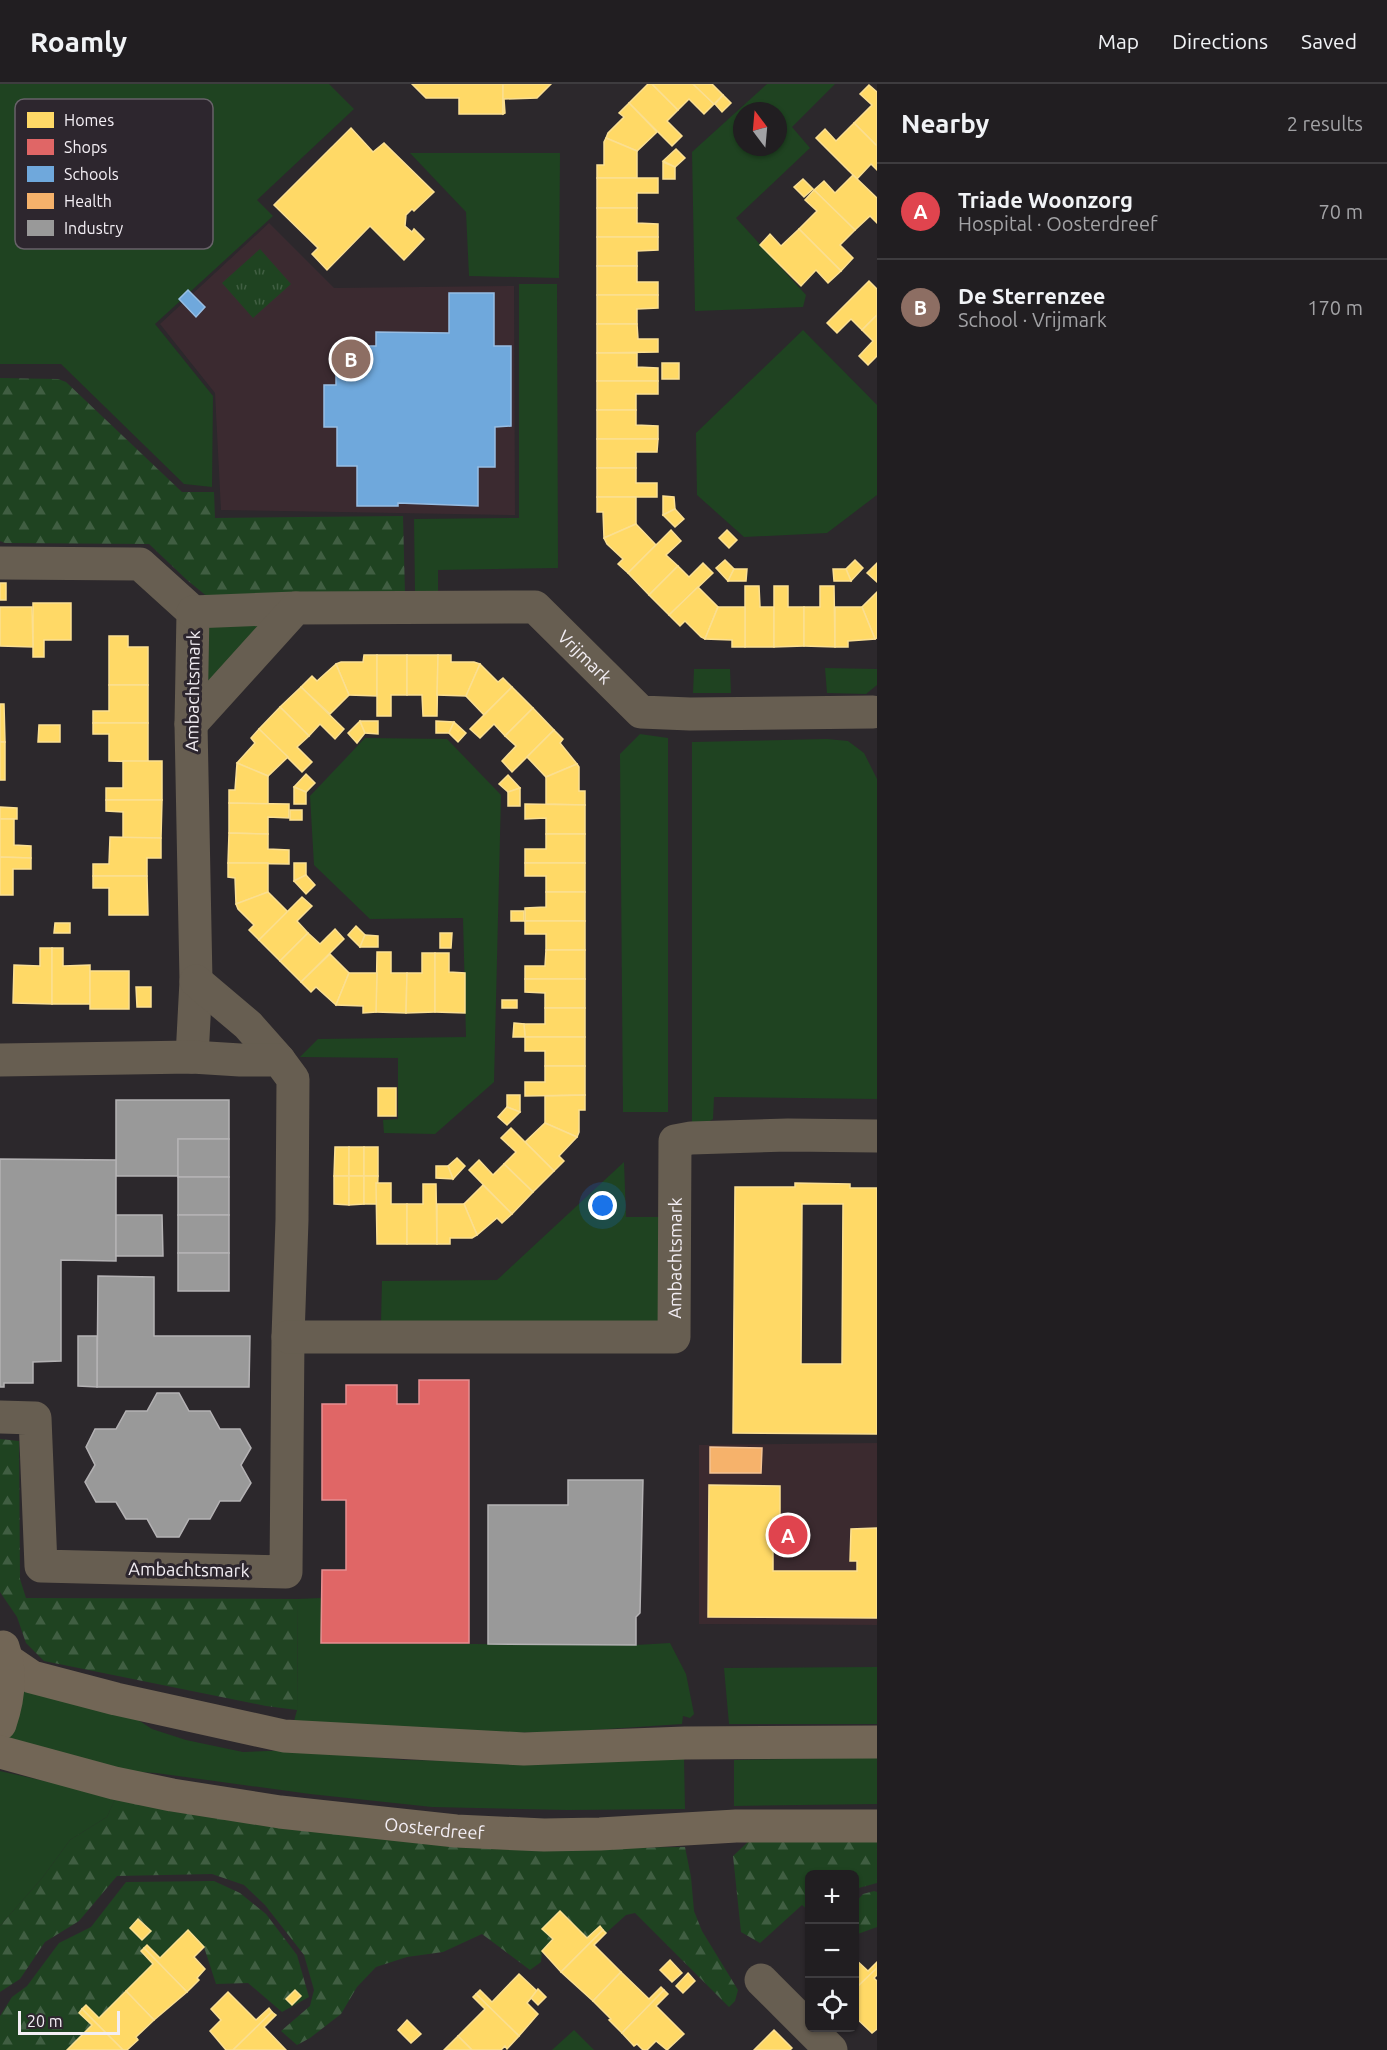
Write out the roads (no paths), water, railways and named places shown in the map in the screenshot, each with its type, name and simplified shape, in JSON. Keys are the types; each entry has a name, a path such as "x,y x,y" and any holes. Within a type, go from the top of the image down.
{"main road":[{"path":"0,1724 9,1692 4,1650"},
{"path":"4,1650 32,1677 116,1699 284,1736 524,1749 686,1743 877,1742"},
{"name":"Oosterdreef","path":"0,1752 114,1783 172,1795 376,1824 544,1835 736,1826 877,1826"}],"street":[{"name":"Ambachtsmark","path":"0,563 140,564 193,612 191,724 196,981 192,1058"},
{"name":"Vrijmark","path":"193,612 296,608 535,607 641,712 876,713"},
{"path":"191,724 296,608"},
{"name":"Ambachtsmark","path":"0,1417 35,1418 41,1566 286,1572 293,1079 248,1025 196,981"},
{"path":"0,1060 192,1058 279,1060"},
{"name":"Ambachtsmark","path":"288,1337 674,1337 675,1141 691,1138 788,1135 877,1136"},
{"path":"761,1980 831,2050"}],"place":[{"name":"De Sterrenzee","path":"351,359"},
{"name":"Triade Woonzorg","path":"788,1535"}]}
